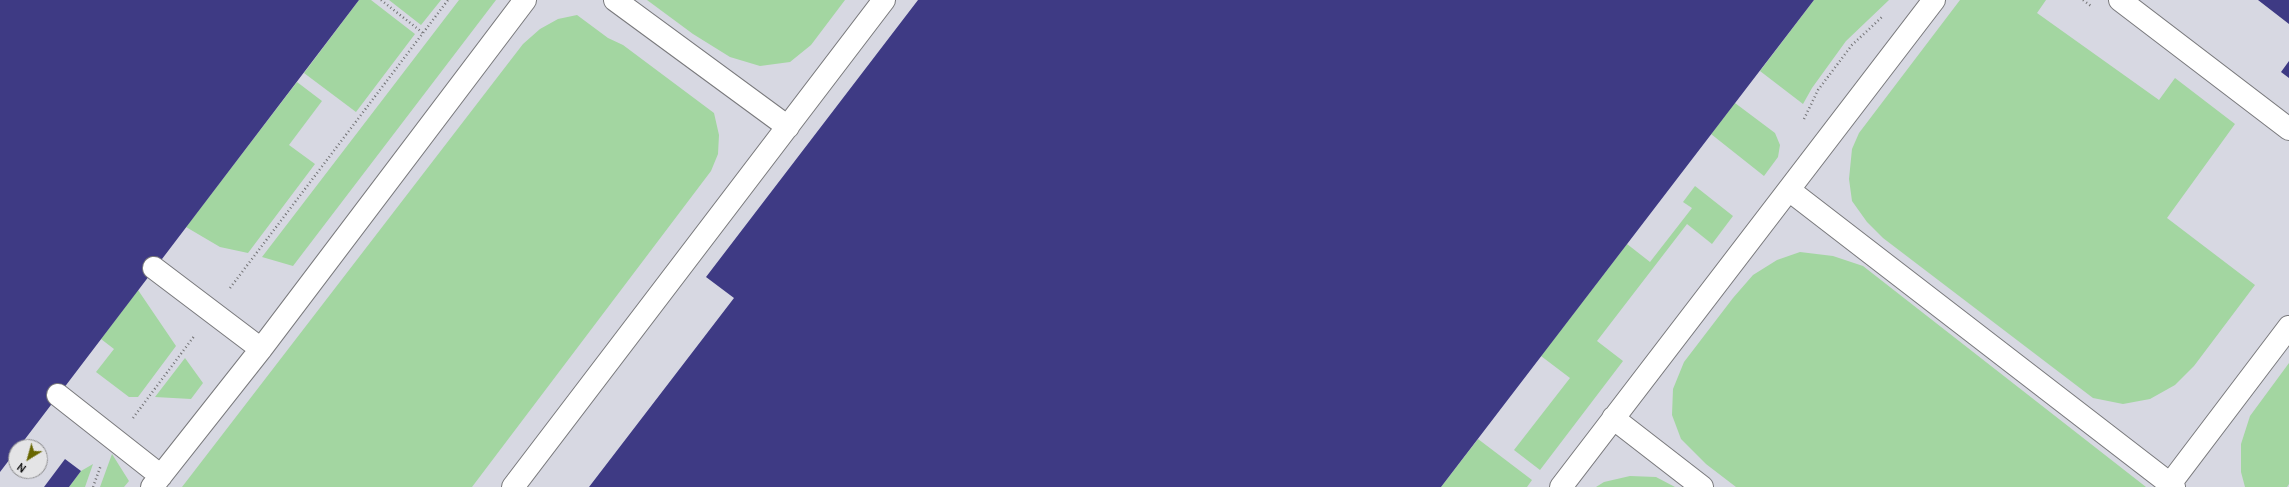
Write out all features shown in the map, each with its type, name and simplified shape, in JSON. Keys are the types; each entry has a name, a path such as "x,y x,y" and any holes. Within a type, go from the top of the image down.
{"lane":[{"path":"58,395 116,441 156,482 261,349 525,0"},
{"path":"615,0 788,127"},
{"path":"513,487 884,0"},
{"path":"1561,487 1934,0"},
{"path":"2120,0 2289,129"},
{"path":"1789,190 2172,486 2289,327"},
{"path":"154,268 261,349"},
{"path":"1613,418 1702,487"}],"path":[{"path":"381,0 423,34"},
{"path":"93,487 104,457 448,0"}],"shaded area":[{"path":"0,0 2289,0 2289,487 0,487"}],"green space":[{"path":"359,0 371,0 415,34 356,112 304,73"},
{"path":"389,0 441,0 421,25"},
{"path":"459,0 496,0 293,266 262,257"},
{"path":"647,0 845,0 811,45 790,62 760,66 730,57 693,34"},
{"path":"1814,0 1889,0 1846,41 1812,88 1803,104 1760,71"},
{"path":"1960,0 2046,0 2037,13 2159,100 2175,78 2235,124 2167,218 2255,285 2194,366 2175,385 2150,399 2123,404 2093,398 1883,238 1867,222 1852,201 1849,179 1852,149 1859,133"},
{"path":"577,15 608,38 623,45 714,113 719,135 718,154 711,171 472,487 182,487 523,44 540,29 558,19"},
{"path":"297,82 322,101 289,145 315,164 248,253 220,247 186,227"},
{"path":"1735,103 1775,133 1780,145 1778,157 1764,176 1711,134"},
{"path":"1695,186 1733,216 1712,244 1687,224 1597,341 1623,361 1540,470 1514,450 1570,378 1541,356 1627,244 1650,262 1692,208 1683,202"},
{"path":"1800,252 1833,256 1863,266 2146,487 1736,487 1706,464 1681,439 1672,415 1673,389 1684,362 1733,298 1753,275 1777,260"},
{"path":"138,290 176,346 138,397 129,397 96,372 114,349 101,339"},
{"path":"185,358 203,383 191,399 155,397"},
{"path":"2289,363 2289,484 2287,487 2245,487 2241,472 2241,444 2250,416"},
{"path":"1478,439 1532,480 1527,487 1441,487"},
{"path":"112,454 129,481 124,487 100,487"},
{"path":"93,464 85,487 69,487 81,471"},
{"path":"1630,476 1656,477 1675,487 1596,487 1604,482"}],"building":[{"path":"0,0 359,0 25,439 8,439 8,462 0,472"},
{"path":"918,0 1814,0 1441,487 589,487 734,298 706,277"},
{"path":"2258,0 2289,0 2289,24"},
{"path":"2289,61 2289,78 2281,72"},
{"path":"65,459 81,471 69,487 44,487"}]}
